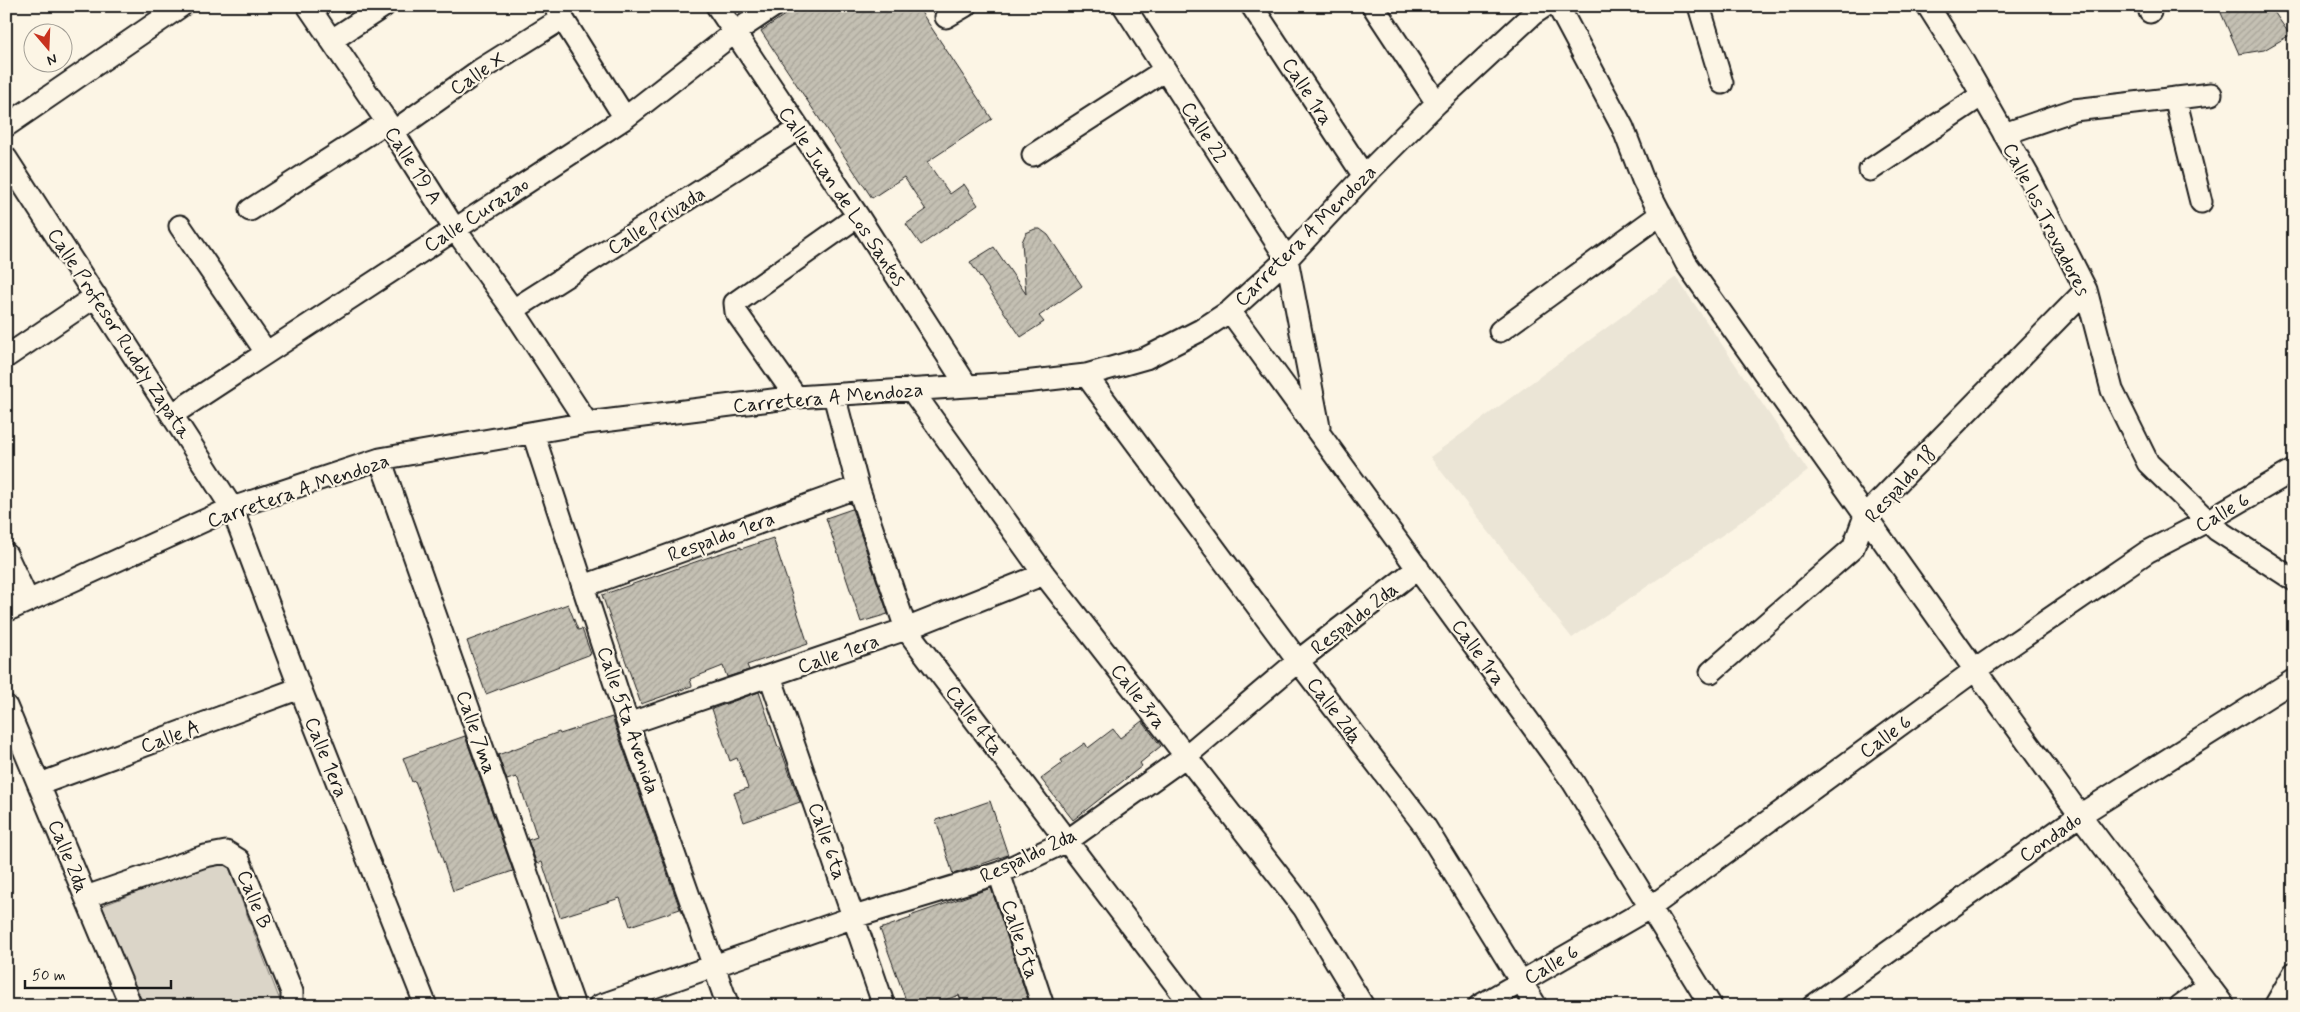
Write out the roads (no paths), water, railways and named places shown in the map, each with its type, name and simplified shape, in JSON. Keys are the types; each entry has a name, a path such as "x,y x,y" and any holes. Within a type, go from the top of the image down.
{"street":[{"path":"6,126 180,6"},
{"name":"Calle 19 A","path":"308,6 390,127 454,228 513,310 586,423"},
{"path":"332,40 384,6"},
{"name":"Calle Juan de Los Santos","path":"717,6 858,216 967,386"},
{"name":"Calle Curazao","path":"173,414 624,118 735,32 774,6"},
{"path":"946,17 965,6"},
{"name":"Calle 22","path":"1124,6 1287,259"},
{"name":"Calle 1ra","path":"1252,6 1364,176"},
{"path":"1373,6 1437,103"},
{"path":"1558,6 1623,128 1643,180 1686,263 1975,670 2080,815 2224,1006"},
{"path":"1699,6 1722,83"},
{"name":"Calle los Trovadores","path":"1928,6 2030,179 2086,290 2112,390 2148,463 2217,530 2294,580"},
{"name":"Carretera A Mendoza","path":"6,611 232,508 380,459 586,423 796,397 1015,383 1086,374 1146,358 1201,330 1230,311 1287,259 1364,176 1535,9"},
{"path":"559,12 624,118"},
{"name":"Calle X","path":"250,210 390,127 480,70 559,12"},
{"path":"1033,155 1165,70"},
{"path":"2004,134 2074,110 2211,94"},
{"path":"1870,170 1982,95"},
{"path":"2175,98 2201,202"},
{"name":"Calle Privada","path":"513,310 798,129"},
{"name":"Calle Profesor Ruddy Zapata","path":"6,158 232,508"},
{"path":"1500,331 1661,214"},
{"path":"796,397 736,312 735,303 858,216"},
{"path":"180,226 266,352"},
{"path":"1287,259 1320,432"},
{"name":"Respaldo 18","path":"1711,672 1853,548 1865,516 2086,290"},
{"path":"6,357 96,296"},
{"name":"Calle 1ra","path":"1230,311 1320,432 1573,782 1711,1006"},
{"name":"Calle 2da","path":"1086,374 1298,661 1424,825 1536,1006"},
{"name":"Calle 3ra","path":"911,389 1044,574 1304,908 1363,1006"},
{"name":"Calle 4ta","path":"834,395 858,487 906,629 1192,1006"},
{"name":"Calle 5ta Avenida","path":"533,433 628,724 728,1006"},
{"name":"Calle 7ma","path":"380,459 574,1006"},
{"name":"Calle 6","path":"1479,1006 1650,907 1975,670 2147,552 2208,521 2294,470"},
{"name":"Respaldo 1era","path":"584,586 858,487"},
{"name":"Calle 1era","path":"232,508 300,688 426,1006"},
{"path":"6,554 28,601"},
{"name":"Respaldo 2da","path":"599,1006 854,917 999,873 1067,841 1186,756 1298,661 1418,568"},
{"name":"Calle 1era","path":"628,724 906,629 1044,574"},
{"name":"Calle 6ta","path":"770,676 884,1006"},
{"name":"Condado","path":"1813,1006 2080,815 2294,680"},
{"name":"Calle A","path":"40,784 300,688"},
{"name":"Calle 2da","path":"6,706 131,1006"},
{"name":"Calle B","path":"86,897 205,856 226,852 239,860 292,992 292,1006"},
{"name":"Calle 5ta","path":"999,873 1043,1006"},
{"path":"2275,1006 2294,973"},
{"path":"2180,1006 2209,985"}]}
